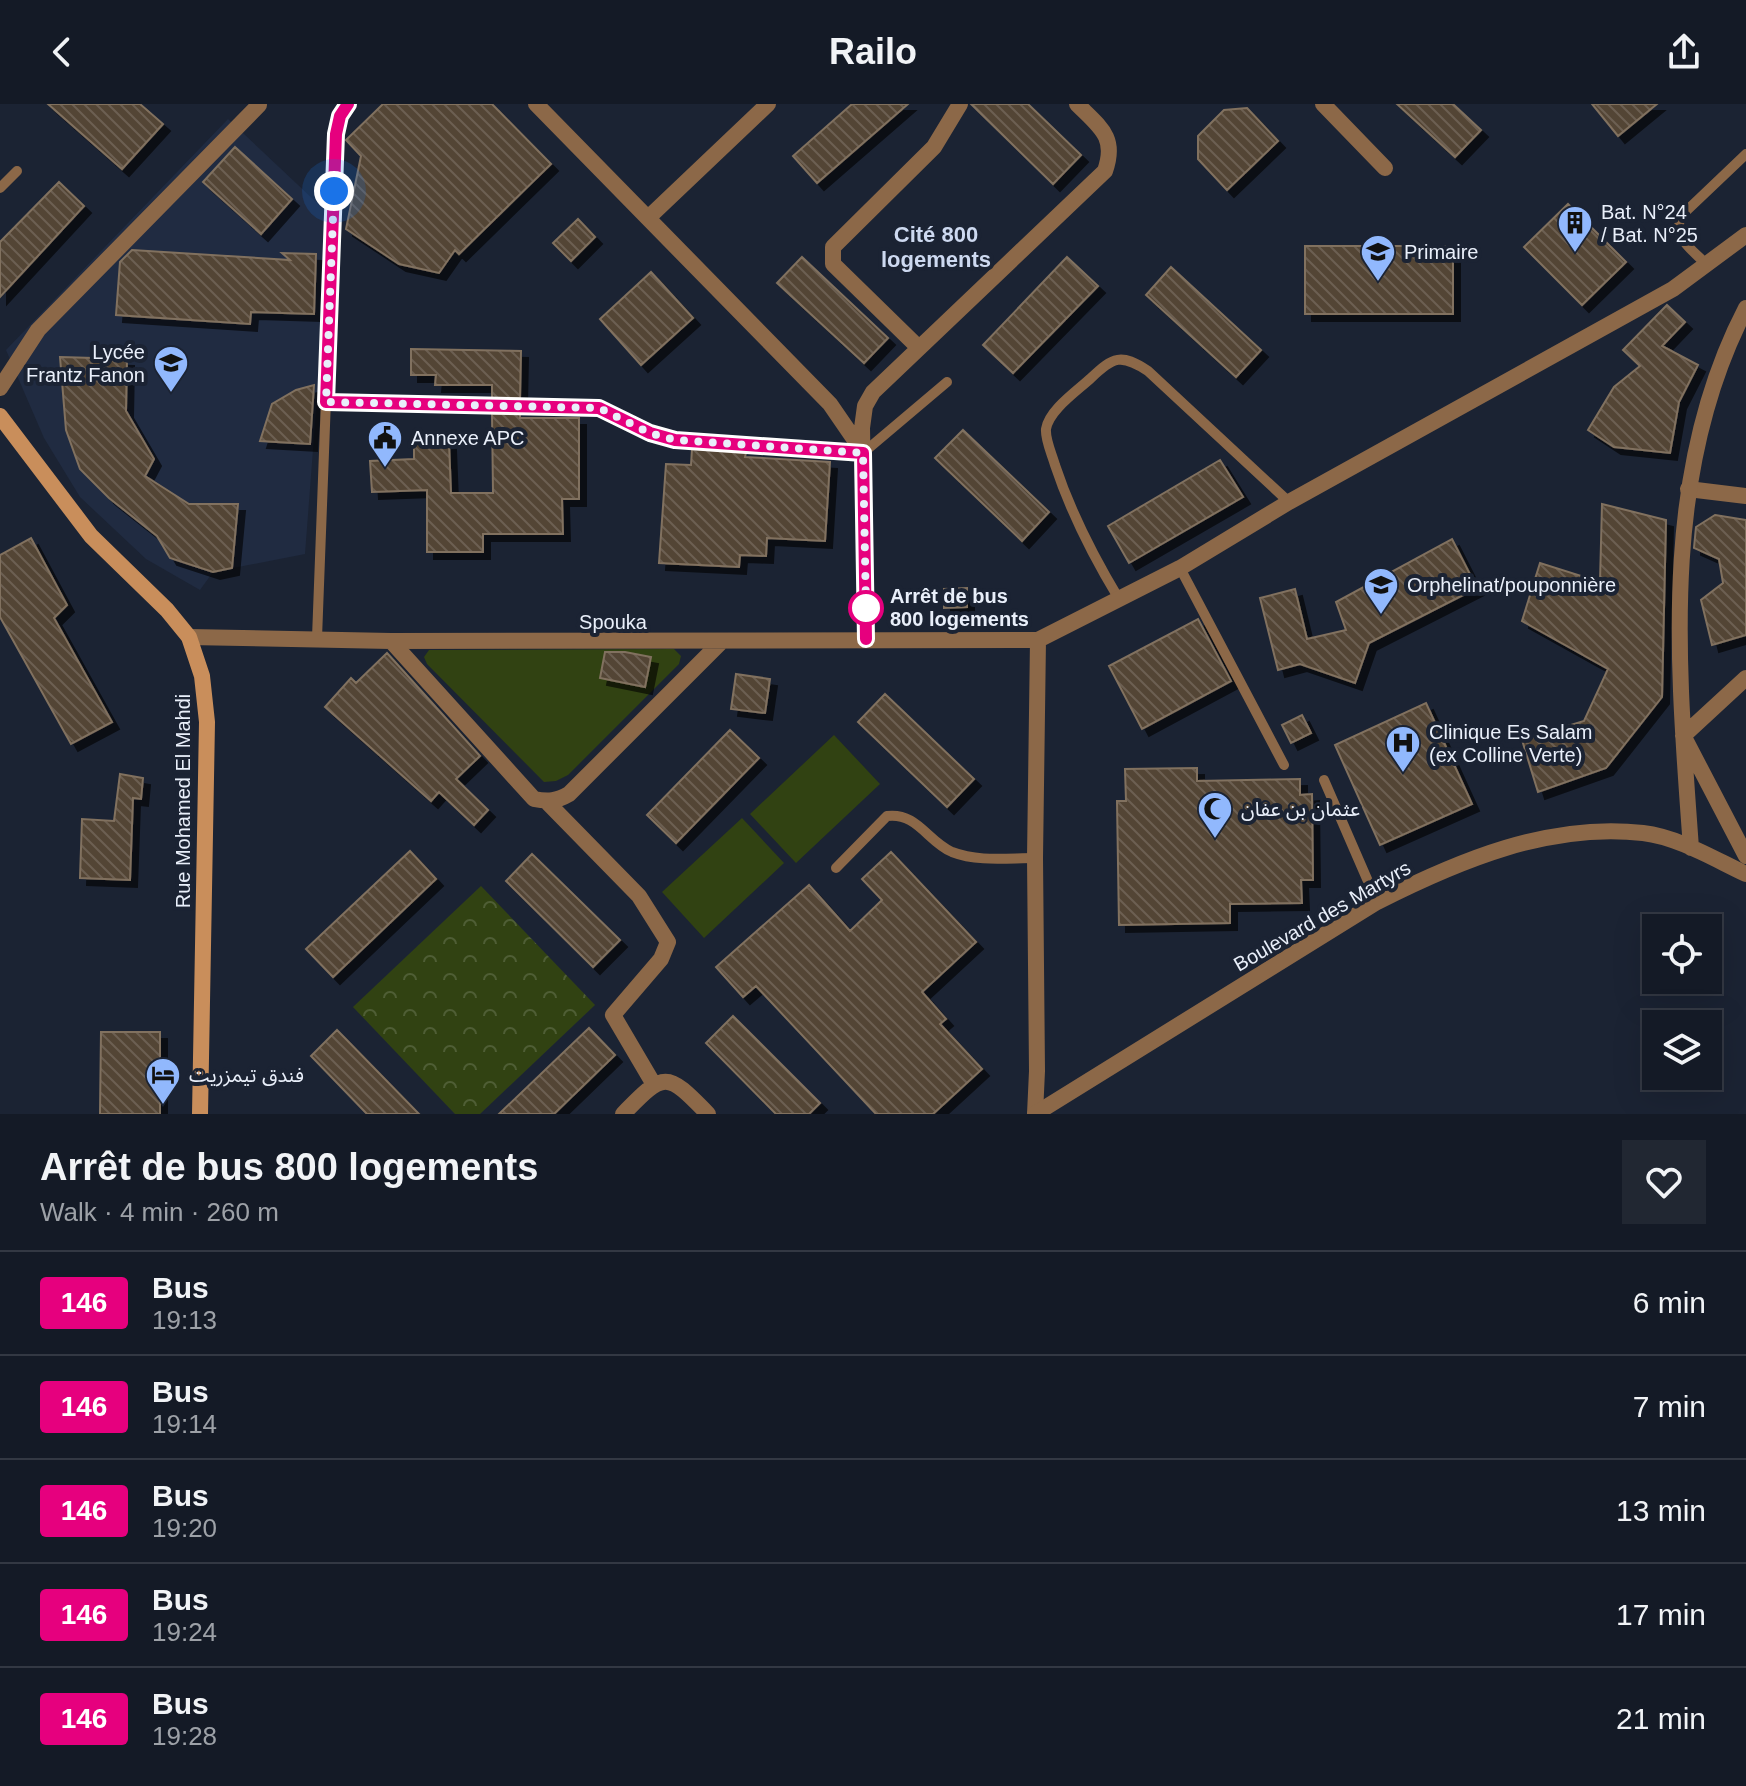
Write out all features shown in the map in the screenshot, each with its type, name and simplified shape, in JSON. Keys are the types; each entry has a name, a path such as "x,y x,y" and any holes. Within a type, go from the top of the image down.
{"main road":[{"name":"Rue Mohamed El Mahdi","path":"0,416 91,536 167,610 189,637 202,676 207,722 200,1114"}],"street":[{"path":"536,104 830,404 863,453"},
{"path":"648,218 768,104"},
{"path":"919,348 833,264 833,247 934,147 960,104"},
{"path":"866,639 862,428 865,406 873,392 1105,171 1110,158 1110,143 1101,128 1077,104"},
{"path":"1323,104 1385,168"},
{"path":"0,388 38,330 259,105"},
{"path":"1035,1114 1038,640 1180,568 1289,502 1673,289 1746,235"},
{"path":"1691,848 1683,736 1680,565 1697,439 1717,376 1746,308"},
{"path":"1688,489 1746,496"},
{"name":"Spouka","path":"189,637 391,641 1038,640"},
{"path":"391,641 534,799 547,802 558,801 569,794 721,642"},
{"path":"1683,736 1746,678"},
{"path":"1683,736 1746,856"},
{"path":"547,802 639,896 668,942 661,959 613,1015 653,1083"},
{"name":"Boulevard des Martyrs","path":"1035,1114 1377,902 1487,853 1557,836 1646,833 1691,848 1746,874"},
{"path":"623,1114 653,1083 669,1081 681,1086 708,1114"}],"lane":[{"path":"317,638 336,134 340,116 348,104"},
{"path":"1707,265 1678,234 1677,225 1681,216 1746,154"},
{"path":"0,188 17,171"},
{"path":"1119,599 1091,551 1066,496 1046,428 1052,416 1108,361 1130,359 1148,371 1289,502"},
{"path":"326,402 599,408 650,433 675,440 863,453 947,382"},
{"path":"1180,568 1284,765"},
{"path":"1324,780 1377,902"},
{"path":"836,868 887,816 898,814 909,818 947,850 959,854 976,859 1035,858"}],"shaded area":[{"name":"Lycée Frantz Fanon","path":"228,119 331,216 305,554 213,572 200,590 146,559 80,497 44,438 6,350"}],"green space":[{"path":"674,649 681,656 679,664 568,775 544,782 427,664 424,657 429,650"},
{"path":"834,735 880,784 796,863 750,814"},
{"path":"742,818 784,863 704,938 662,892"},
{"path":"481,886 595,1005 480,1114 455,1114 353,1007"}],"building":[{"path":"48,104 140,104 163,124 122,169"},
{"path":"383,104 492,104 551,164 459,254 455,250 439,273 399,264 346,229 361,156 346,140"},
{"path":"852,104 908,104 817,183 793,156"},
{"path":"971,104 1028,104 1081,155 1053,184"},
{"path":"1397,104 1453,104 1481,130 1455,157"},
{"path":"1592,104 1657,104 1618,136"},
{"path":"1247,108 1278,141 1227,190 1198,159 1198,136 1224,110"},
{"path":"235,147 292,199 261,234 203,182"},
{"path":"59,182 84,206 0,297 0,242"},
{"name":"Bat. N°24 / Bat. N°25","path":"1568,204 1626,262 1582,305 1524,247"},
{"path":"578,219 595,237 571,261 553,243"},
{"path":"1305,246 1453,246 1453,314 1305,314"},
{"path":"132,250 290,260 282,253 316,254 314,314 251,312 250,324 116,315 120,262"},
{"path":"802,257 888,338 864,363 777,283"},
{"path":"1067,257 1098,286 1013,373 983,345"},
{"path":"1171,267 1261,350 1236,377 1146,295"},
{"path":"651,272 693,318 641,365 600,319"},
{"path":"1667,305 1685,322 1662,346 1698,365 1679,402 1670,453 1614,447 1588,430 1614,387 1640,366 1623,350"},
{"path":"411,349 521,351 520,398 492,398 492,385 435,385 436,375 411,375"},
{"path":"60,357 127,359 126,411 154,459 145,476 189,504 238,504 232,568 213,572 170,558 157,536 109,498 80,469 66,430"},
{"path":"314,385 310,444 260,441 272,404 296,390"},
{"path":"492,414 520,414 520,418 579,418 579,499 562,499 563,534 483,534 483,552 427,552 427,490 372,492 370,461 414,459 414,444 449,443 451,493 493,493"},
{"path":"963,430 1049,512 1022,541 935,458"},
{"path":"692,449 746,453 745,457 830,462 825,541 767,538 766,556 740,555 739,567 659,563 666,464 691,465"},
{"path":"1220,460 1243,497 1129,563 1108,526"},
{"path":"1602,504 1666,520 1662,697 1606,768 1538,792 1522,740 1584,721 1608,669 1522,621 1540,563 1600,582"},
{"path":"1715,515 1746,520 1746,635 1712,645 1701,600 1723,583 1719,559 1694,548 1696,527"},
{"path":"31,538 67,605 54,618 112,722 71,744 0,617 0,555"},
{"name":"Orphelinat/pouponnière","path":"1452,539 1477,588 1369,643 1355,683 1300,664 1278,670 1260,598 1295,589 1307,639 1346,630 1336,602"},
{"path":"967,588 967,607 944,608 944,589"},
{"path":"1198,619 1231,681 1142,729 1109,666"},
{"path":"605,652 651,657 645,687 600,678"},
{"path":"387,653 480,756 456,779 488,810 474,825 439,792 431,801 325,707 351,678 356,683"},
{"path":"736,674 770,679 765,713 731,709"},
{"path":"885,694 974,779 947,807 858,722"},
{"name":"Clinique Es Salam (ex Colline Verte)","path":"1426,703 1472,804 1380,845 1335,745"},
{"path":"1302,715 1311,733 1291,743 1282,725"},
{"path":"730,730 759,758 676,843 647,815"},
{"name":"عثمان بن عفان","path":"1197,768 1197,781 1300,779 1300,795 1312,794 1313,880 1301,880 1302,903 1230,904 1230,923 1119,925 1117,801 1126,801 1125,769"},
{"path":"120,774 143,778 141,799 133,798 130,880 80,878 82,819 114,821"},
{"path":"410,851 436,879 333,977 306,949"},
{"path":"891,852 976,942 922,992 946,1019 940,1024 982,1069 933,1114 876,1114 756,986 743,997 716,967 809,885 850,931 882,900 862,879"},
{"path":"532,854 620,940 593,967 506,881"},
{"path":"733,1016 820,1103 809,1114 776,1114 706,1043"},
{"path":"589,1028 615,1055 554,1114 499,1114"},
{"path":"337,1030 419,1114 367,1114 311,1056"},
{"path":"101,1032 160,1032 160,1114 100,1114"}],"bus line":[{"name":"146","path":"348,104 340,116 336,134 326,402 599,408 650,433 675,440 863,453 866,639"}],"place":[{"name":"Bat. N°24 / Bat. N°25","path":"1575,254"},
{"name":"Primaire","path":"1378,283"},
{"name":"Lycée Frantz Fanon","path":"171,394"},
{"name":"Annexe APC","path":"385,469"},
{"name":"Arrêt de bus 800 logements","path":"866,608"},
{"name":"Orphelinat/pouponnière","path":"1381,616"},
{"name":"Clinique Es Salam (ex Colline Verte)","path":"1403,774"},
{"name":"عثمان بن عفان","path":"1215,840"},
{"name":"فندق تيمزريت","path":"163,1106"}],"district":[{"name":"Cité 800 logements","path":"936,246"}],"route":[{"path":"334,191 326,402 599,408 650,433 675,440 863,453 866,608"}]}
